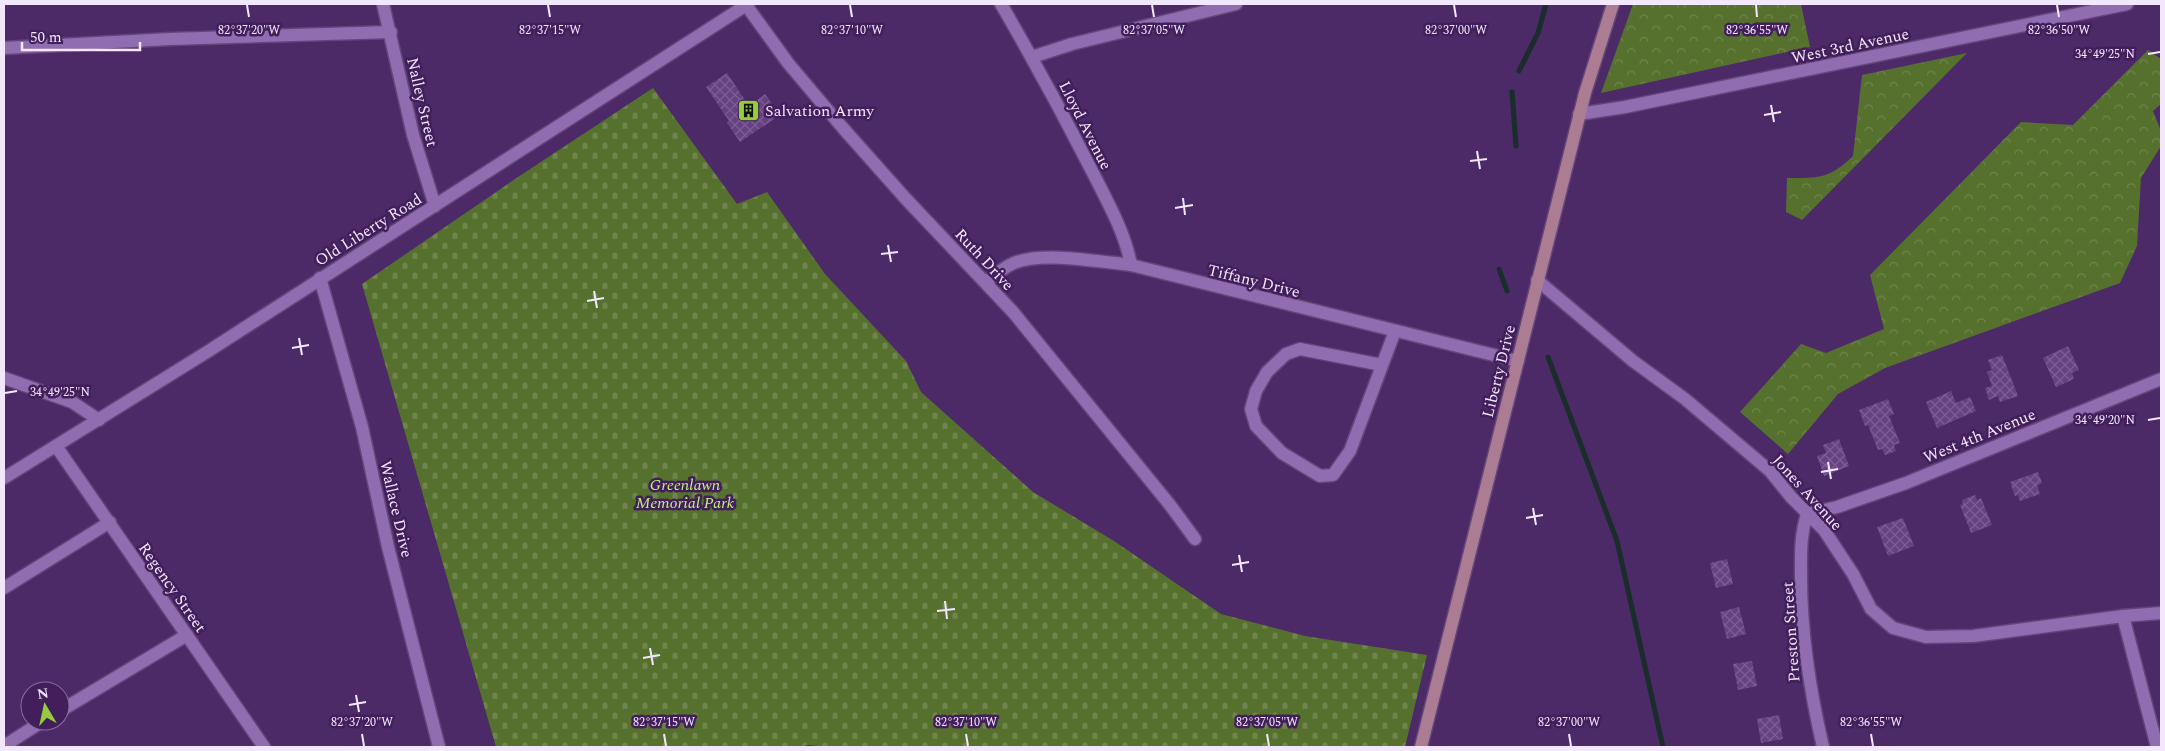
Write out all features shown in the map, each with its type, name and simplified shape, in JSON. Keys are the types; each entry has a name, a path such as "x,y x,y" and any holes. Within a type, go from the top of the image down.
{"main road":[{"name":"Liberty Drive","path":"1421,747 1579,114 1597,48 1613,4"}],"street":[{"name":"Nalley Street","path":"383,4 413,135 435,206"},
{"name":"Old Liberty Road","path":"4,478 99,420 435,206 747,4"},
{"name":"Ruth Drive","path":"747,4 788,63 906,199 1013,312 1170,505 1195,539"},
{"name":"Lloyd Avenue","path":"1002,4 1104,196 1128,246 1131,265"},
{"path":"1032,58 1072,44 1236,4"},
{"name":"West 3rd Avenue","path":"1579,114 1626,107 2094,7 2127,4"},
{"path":"4,48 170,39 390,32"},
{"name":"Tiffany Drive","path":"984,282 1014,262 1041,258 1071,258 1131,265 1518,361"},
{"name":"Wallace Drive","path":"320,278 362,427 388,547 440,747"},
{"name":"Jones Avenue","path":"1537,280 1633,361 1685,399 1770,471 1791,497 1824,530 1853,574 1871,609 1893,628 1926,637 1973,636 2123,616 2161,613"},
{"path":"1382,365 1300,349 1286,354 1267,372 1256,392 1251,409 1256,426 1282,453 1301,466 1320,476 1333,475 1350,451 1395,331"},
{"path":"4,378 72,402 99,420"},
{"name":"West 4th Avenue","path":"1807,514 1837,507 1906,483 2161,379"},
{"name":"Regency Street","path":"56,446 188,635 260,746"},
{"name":"Preston Street","path":"1807,514 1801,533 1801,612 1811,697 1823,747"},
{"path":"4,588 110,522"},
{"path":"2123,616 2157,747"},
{"path":"70,705 114,676 188,635"},
{"path":"4,746 27,731"}],"green space":[{"path":"1633,4 1801,4 1810,47 1601,93"},
{"path":"2148,50 2161,59 2161,104 2153,111 2161,131 2161,146 2141,178 2137,246 2120,283 1885,368 1838,394 1788,454 1740,412 1801,344 1826,353 1884,329 1870,275 2021,122 2073,125"},
{"path":"1967,53 1802,220 1786,212 1787,178 1823,176 1845,164 1853,156 1862,75"},
{"name":"Greenlawn Memorial Park","path":"653,88 737,204 767,192 825,274 906,361 921,392 1033,492 1114,541 1221,614 1305,636 1427,655 1405,747 828,747 808,745 800,747 496,747 362,284 518,177"}],"building":[{"name":"Salvation Army","path":"727,73 749,106 765,94 780,115 740,142 727,123 729,121 706,87"},
{"path":"2068,346 2079,370 2072,373 2074,379 2056,387 2043,358"},
{"path":"2002,355 2018,396 2000,402 1998,396 1989,400 1985,388 1992,386 1987,372 1992,370 1988,360"},
{"path":"1951,391 1956,403 1970,397 1976,411 1937,428 1926,402"},
{"path":"1888,399 1894,414 1889,416 1900,443 1894,445 1896,451 1885,455 1882,449 1878,450 1868,425 1865,426 1859,410"},
{"path":"1839,439 1849,466 1824,476 1817,456 1826,453 1823,445"},
{"path":"2038,472 2042,483 2037,486 2040,494 2020,501 2018,495 2015,496 2010,482"},
{"path":"1975,495 1977,500 1981,498 1992,525 1971,533 1960,505 1963,504 1962,500"},
{"path":"1903,518 1914,546 1888,556 1877,527"},
{"path":"1727,559 1733,584 1716,588 1710,563"},
{"path":"1739,607 1746,634 1727,639 1720,612"},
{"path":"1752,661 1757,686 1738,690 1733,664"},
{"path":"1779,715 1783,739 1761,743 1757,719"}],"waterway":[{"path":"1519,71 1538,33 1546,4"},
{"path":"1512,92 1516,146"},
{"path":"1499,269 1507,291"},
{"path":"1548,357 1617,541 1663,747"}],"place":[{"name":"Salvation Army","path":"749,110"}]}
